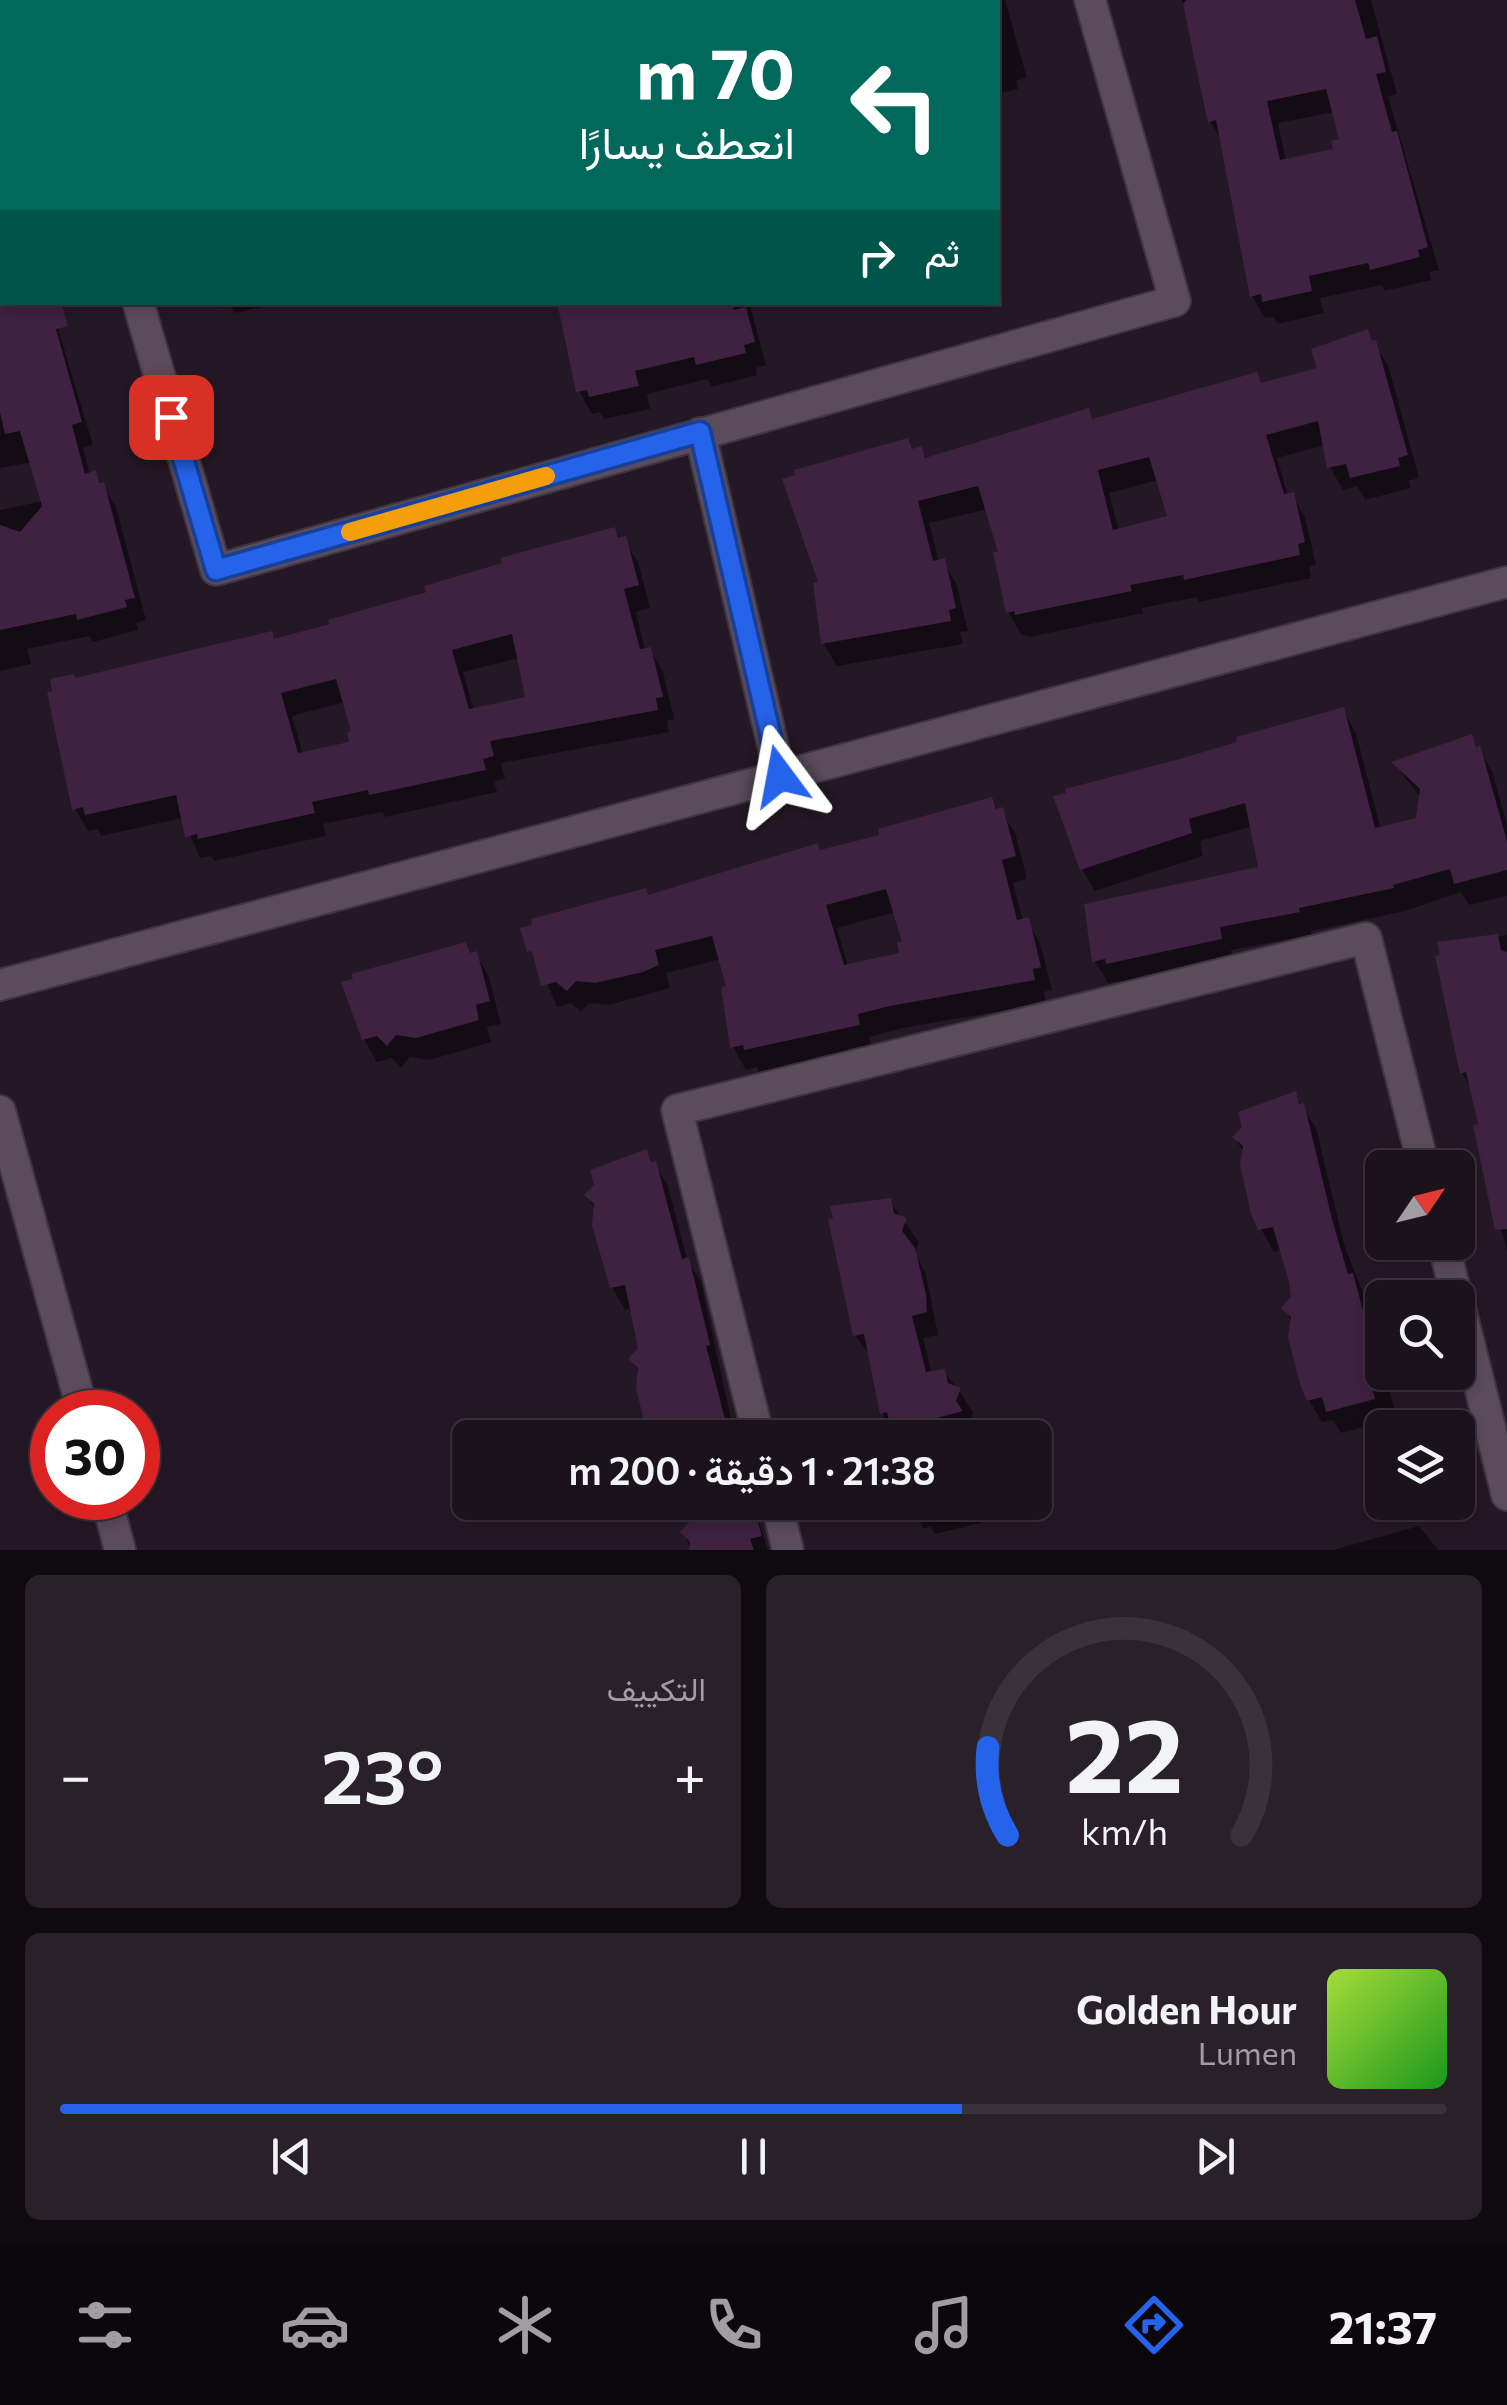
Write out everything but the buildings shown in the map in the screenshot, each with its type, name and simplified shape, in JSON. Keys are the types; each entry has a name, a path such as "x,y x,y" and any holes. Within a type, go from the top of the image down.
{"street":[{"path":"139,305 216,570 1175,300 1090,0"},
{"path":"700,432 780,776"},
{"path":"0,985 1507,582"},
{"path":"755,1420 677,1110 1366,938 1419,1150"},
{"path":"0,1111 77,1390"},
{"path":"1475,1369 1507,1495"},
{"path":"110,1520 116,1549"},
{"path":"780,1520 788,1550"}],"slow traffic":[{"path":"350,532 546,476"}],"route":[{"path":"171,417 216,570 700,432 780,776"}]}
